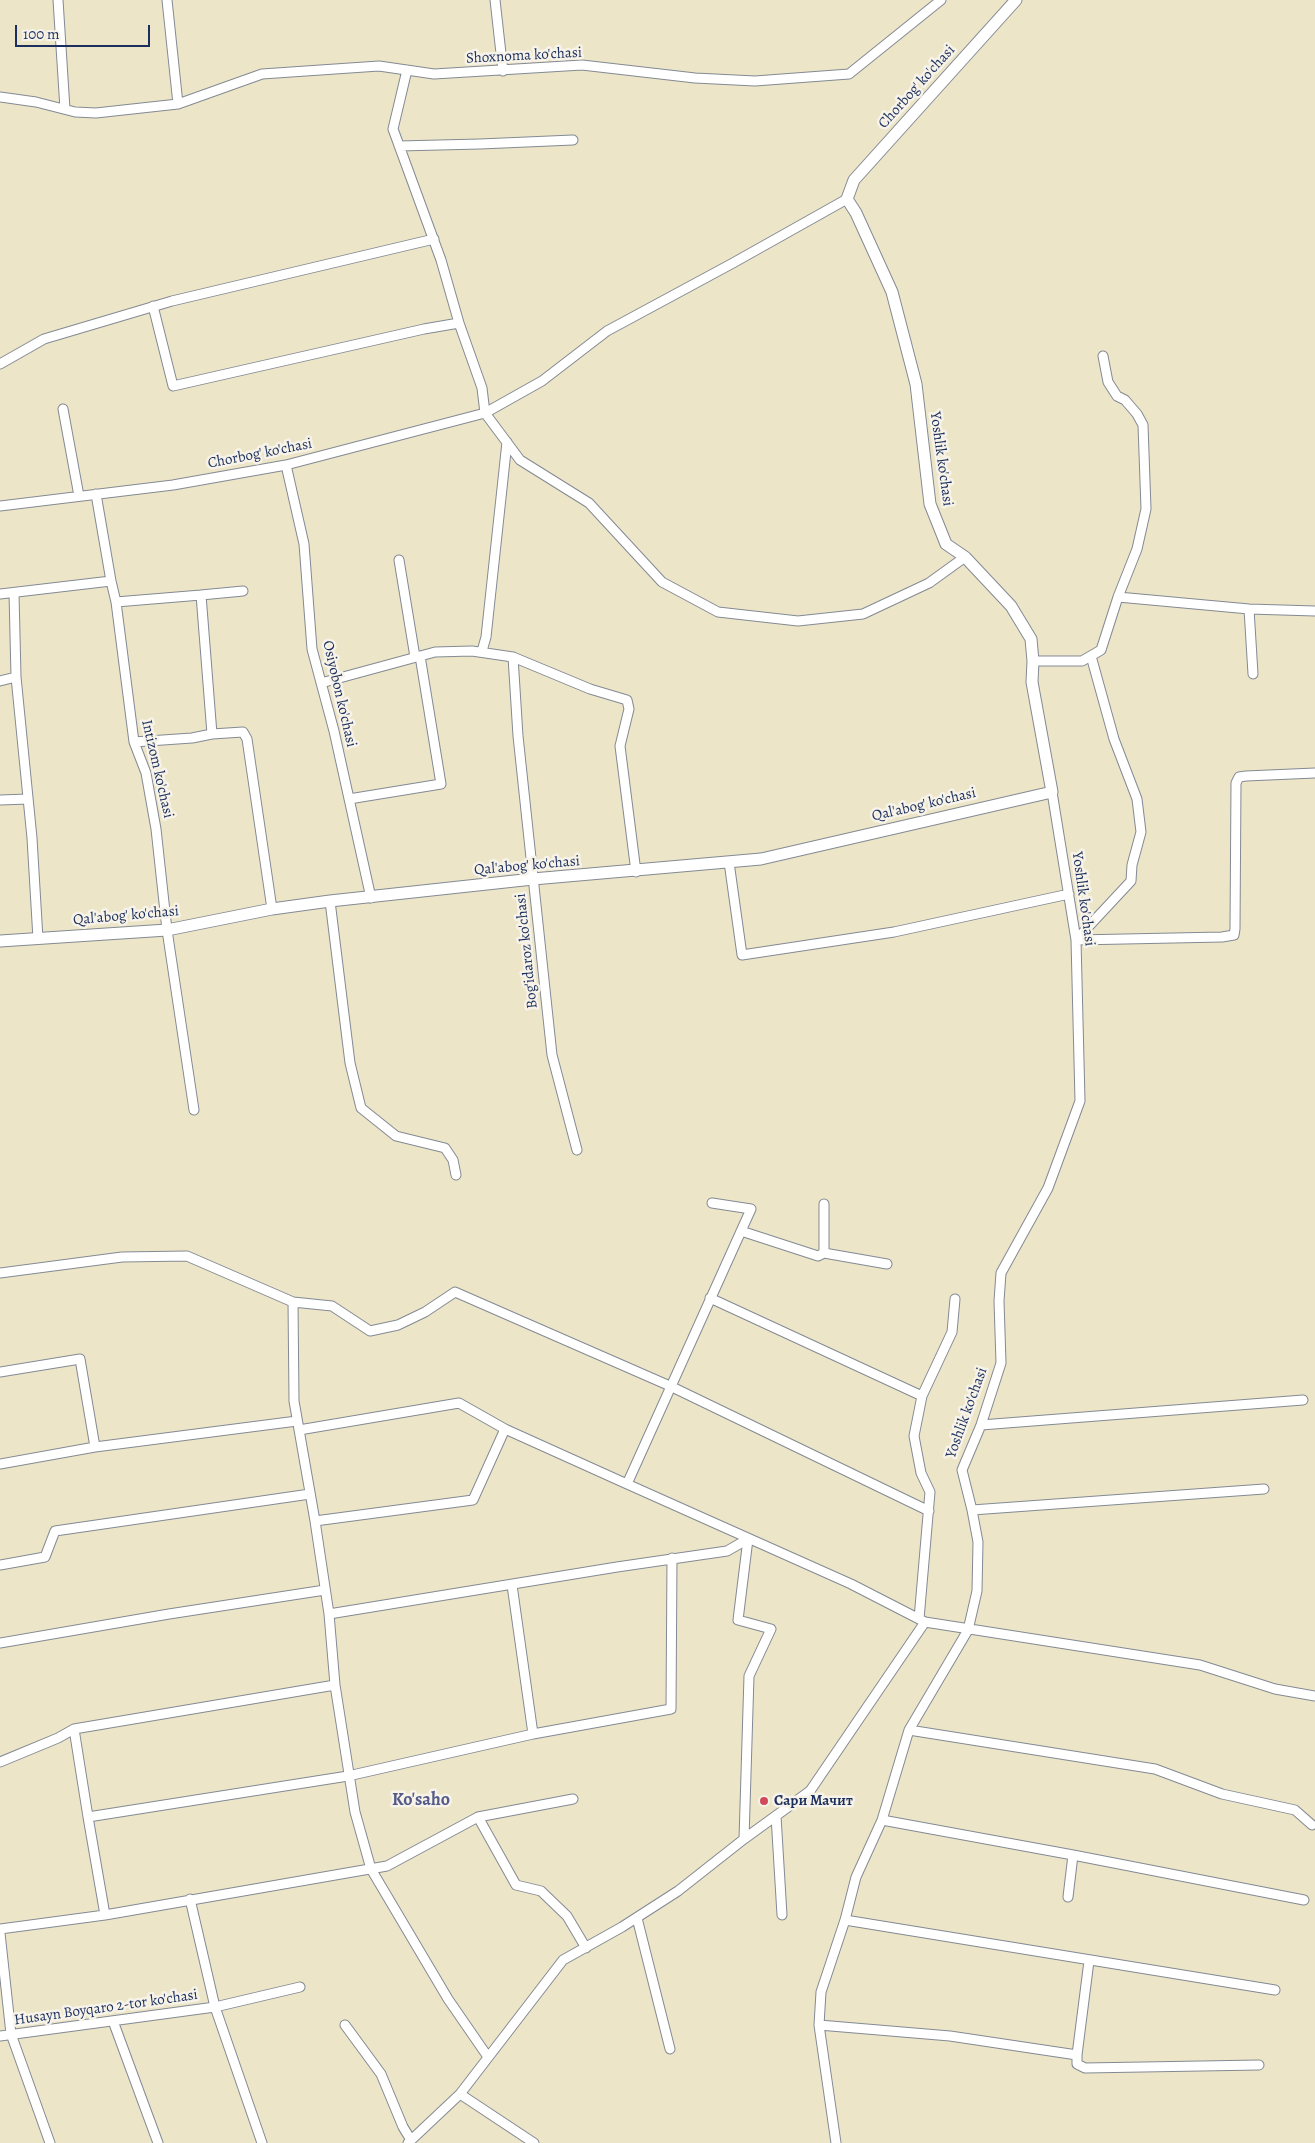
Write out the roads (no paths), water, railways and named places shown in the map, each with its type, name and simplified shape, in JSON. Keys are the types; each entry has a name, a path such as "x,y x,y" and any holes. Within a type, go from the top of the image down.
{"street":[{"path":"58,0 65,109"},
{"path":"167,0 178,104"},
{"path":"495,0 503,71"},
{"name":"Shoxnoma ko'chasi","path":"0,97 13,97 85,113 178,104 262,74 379,66 434,74 582,65 695,78 754,81 849,74 941,0"},
{"name":"Chorbog' ko'chasi","path":"847,198 854,180 1016,0"},
{"path":"407,70 393,129 434,238 459,323 482,388 485,413 520,460 589,503 662,582 718,612 798,621 862,614 928,584 965,557"},
{"path":"399,146 573,140"},
{"name":"Сhorbog' ko'chasi","path":"0,506 173,485 286,465 485,413 542,381 607,331 733,263 847,198"},
{"name":"Yoshlik ko'chasi","path":"836,2143 819,2025 821,1992 845,1920 856,1877 882,1820 909,1730 968,1630 977,1591 978,1542 962,1470 981,1425 1001,1363 999,1301 1001,1273 1048,1188 1080,1101 1076,940 1032,682 1031,639 1011,606 965,557 946,544 930,504 916,384 892,292 856,213 847,198"},
{"path":"0,364 44,339 153,306 434,238"},
{"path":"153,306 173,386 424,329 459,323"},
{"path":"1033,661 1082,661 1101,650 1118,597 1137,549 1146,509 1143,425 1137,414 1125,400 1117,396 1108,382 1103,356"},
{"path":"63,409 80,496"},
{"path":"482,651 486,636 508,442"},
{"name":"Osiyobon ko'chasi","path":"286,465 304,544 312,649 372,898"},
{"name":"Intizom ko'chasi","path":"96,494 116,602 134,742 146,773 152,801 167,930 194,1110"},
{"path":"349,799 441,784 398,560"},
{"path":"0,594 111,581"},
{"path":"116,602 244,591"},
{"path":"14,592 16,677 28,799 38,939"},
{"path":"201,595 212,734"},
{"path":"1118,597 1249,609 1315,611"},
{"path":"1249,609 1253,674"},
{"path":"321,683 435,652 482,651 513,657 590,689 627,700 629,709 620,746 636,872"},
{"path":"1076,940 1131,880 1132,865 1141,832 1137,799 1114,739 1091,656"},
{"name":"Bog'idaroz ko'chasi","path":"513,657 518,736 552,1054 577,1150"},
{"path":"0,681 16,677"},
{"path":"134,742 243,732 247,739 272,909"},
{"path":"1076,940 1222,937 1234,935 1236,783 1239,777 1315,773"},
{"name":"Qal'abog' ko'chasi","path":"0,942 167,930 272,909 330,901 372,898 533,879 636,872 644,869 761,859 1052,792"},
{"path":"0,800 28,799"},
{"path":"729,862 742,955 894,932 1069,894"},
{"path":"330,901 350,1063 361,1108 396,1136 444,1148 453,1160 456,1175"},
{"path":"627,1484 751,1210 712,1203"},
{"path":"824,1204 824,1253"},
{"path":"741,1231 818,1256 824,1253 888,1264"},
{"path":"0,1273 122,1257 187,1256 293,1302 332,1306 370,1331 398,1325 425,1312 455,1292 670,1386 929,1511"},
{"path":"710,1298 922,1396"},
{"path":"345,2025 381,2074 410,2142 460,2094 564,1960 637,1918 678,1891 744,1839 810,1791 922,1620 930,1492 921,1473 914,1436 922,1396 952,1332 955,1299"},
{"path":"293,1302 294,1392 298,1426 329,1614 334,1685 355,1812 370,1869 448,1999 488,2057"},
{"path":"0,1372 80,1359 95,1447"},
{"path":"981,1425 1303,1400"},
{"path":"0,1464 95,1447 298,1426 459,1403 505,1429 851,1584 922,1620 968,1630 1200,1665 1275,1689 1315,1696"},
{"path":"315,1521 473,1500 505,1429"},
{"path":"972,1510 1264,1489"},
{"path":"0,1565 45,1557 54,1531 310,1494"},
{"path":"329,1614 672,1558 727,1551 748,1539"},
{"path":"744,1839 749,1676 771,1629 738,1620 748,1539"},
{"path":"88,1817 348,1776 533,1734 671,1709 672,1558"},
{"path":"512,1585 533,1734"},
{"path":"0,1643 325,1590"},
{"path":"0,1762 58,1738 74,1729 334,1685"},
{"path":"74,1729 105,1915"},
{"path":"909,1730 1155,1769 1222,1794 1295,1810 1312,1825"},
{"path":"0,1929 105,1915 387,1866 478,1817 573,1799"},
{"path":"776,1816 782,1915"},
{"path":"478,1817 516,1885 541,1891 567,1916 586,1948"},
{"path":"882,1820 1304,1900"},
{"path":"1068,1897 1073,1855"},
{"path":"190,1899 215,2007 262,2143"},
{"path":"637,1918 670,2049"},
{"path":"845,1920 1276,1990"},
{"path":"0,1933 11,2034 50,2143"},
{"path":"1089,1961 1077,2064 1085,2068 1259,2065"},
{"name":"Husayn Boyqaro 2-tor ko'chasi","path":"0,2036 215,2007 300,1987"},
{"path":"114,2021 158,2143"},
{"path":"819,2025 950,2036 1077,2055"},
{"path":"460,2094 534,2143"}],"place":[{"name":"Сари Мачит","path":"764,1801"}],"district":[{"name":"Ko'saho","path":"421,1801"}]}
